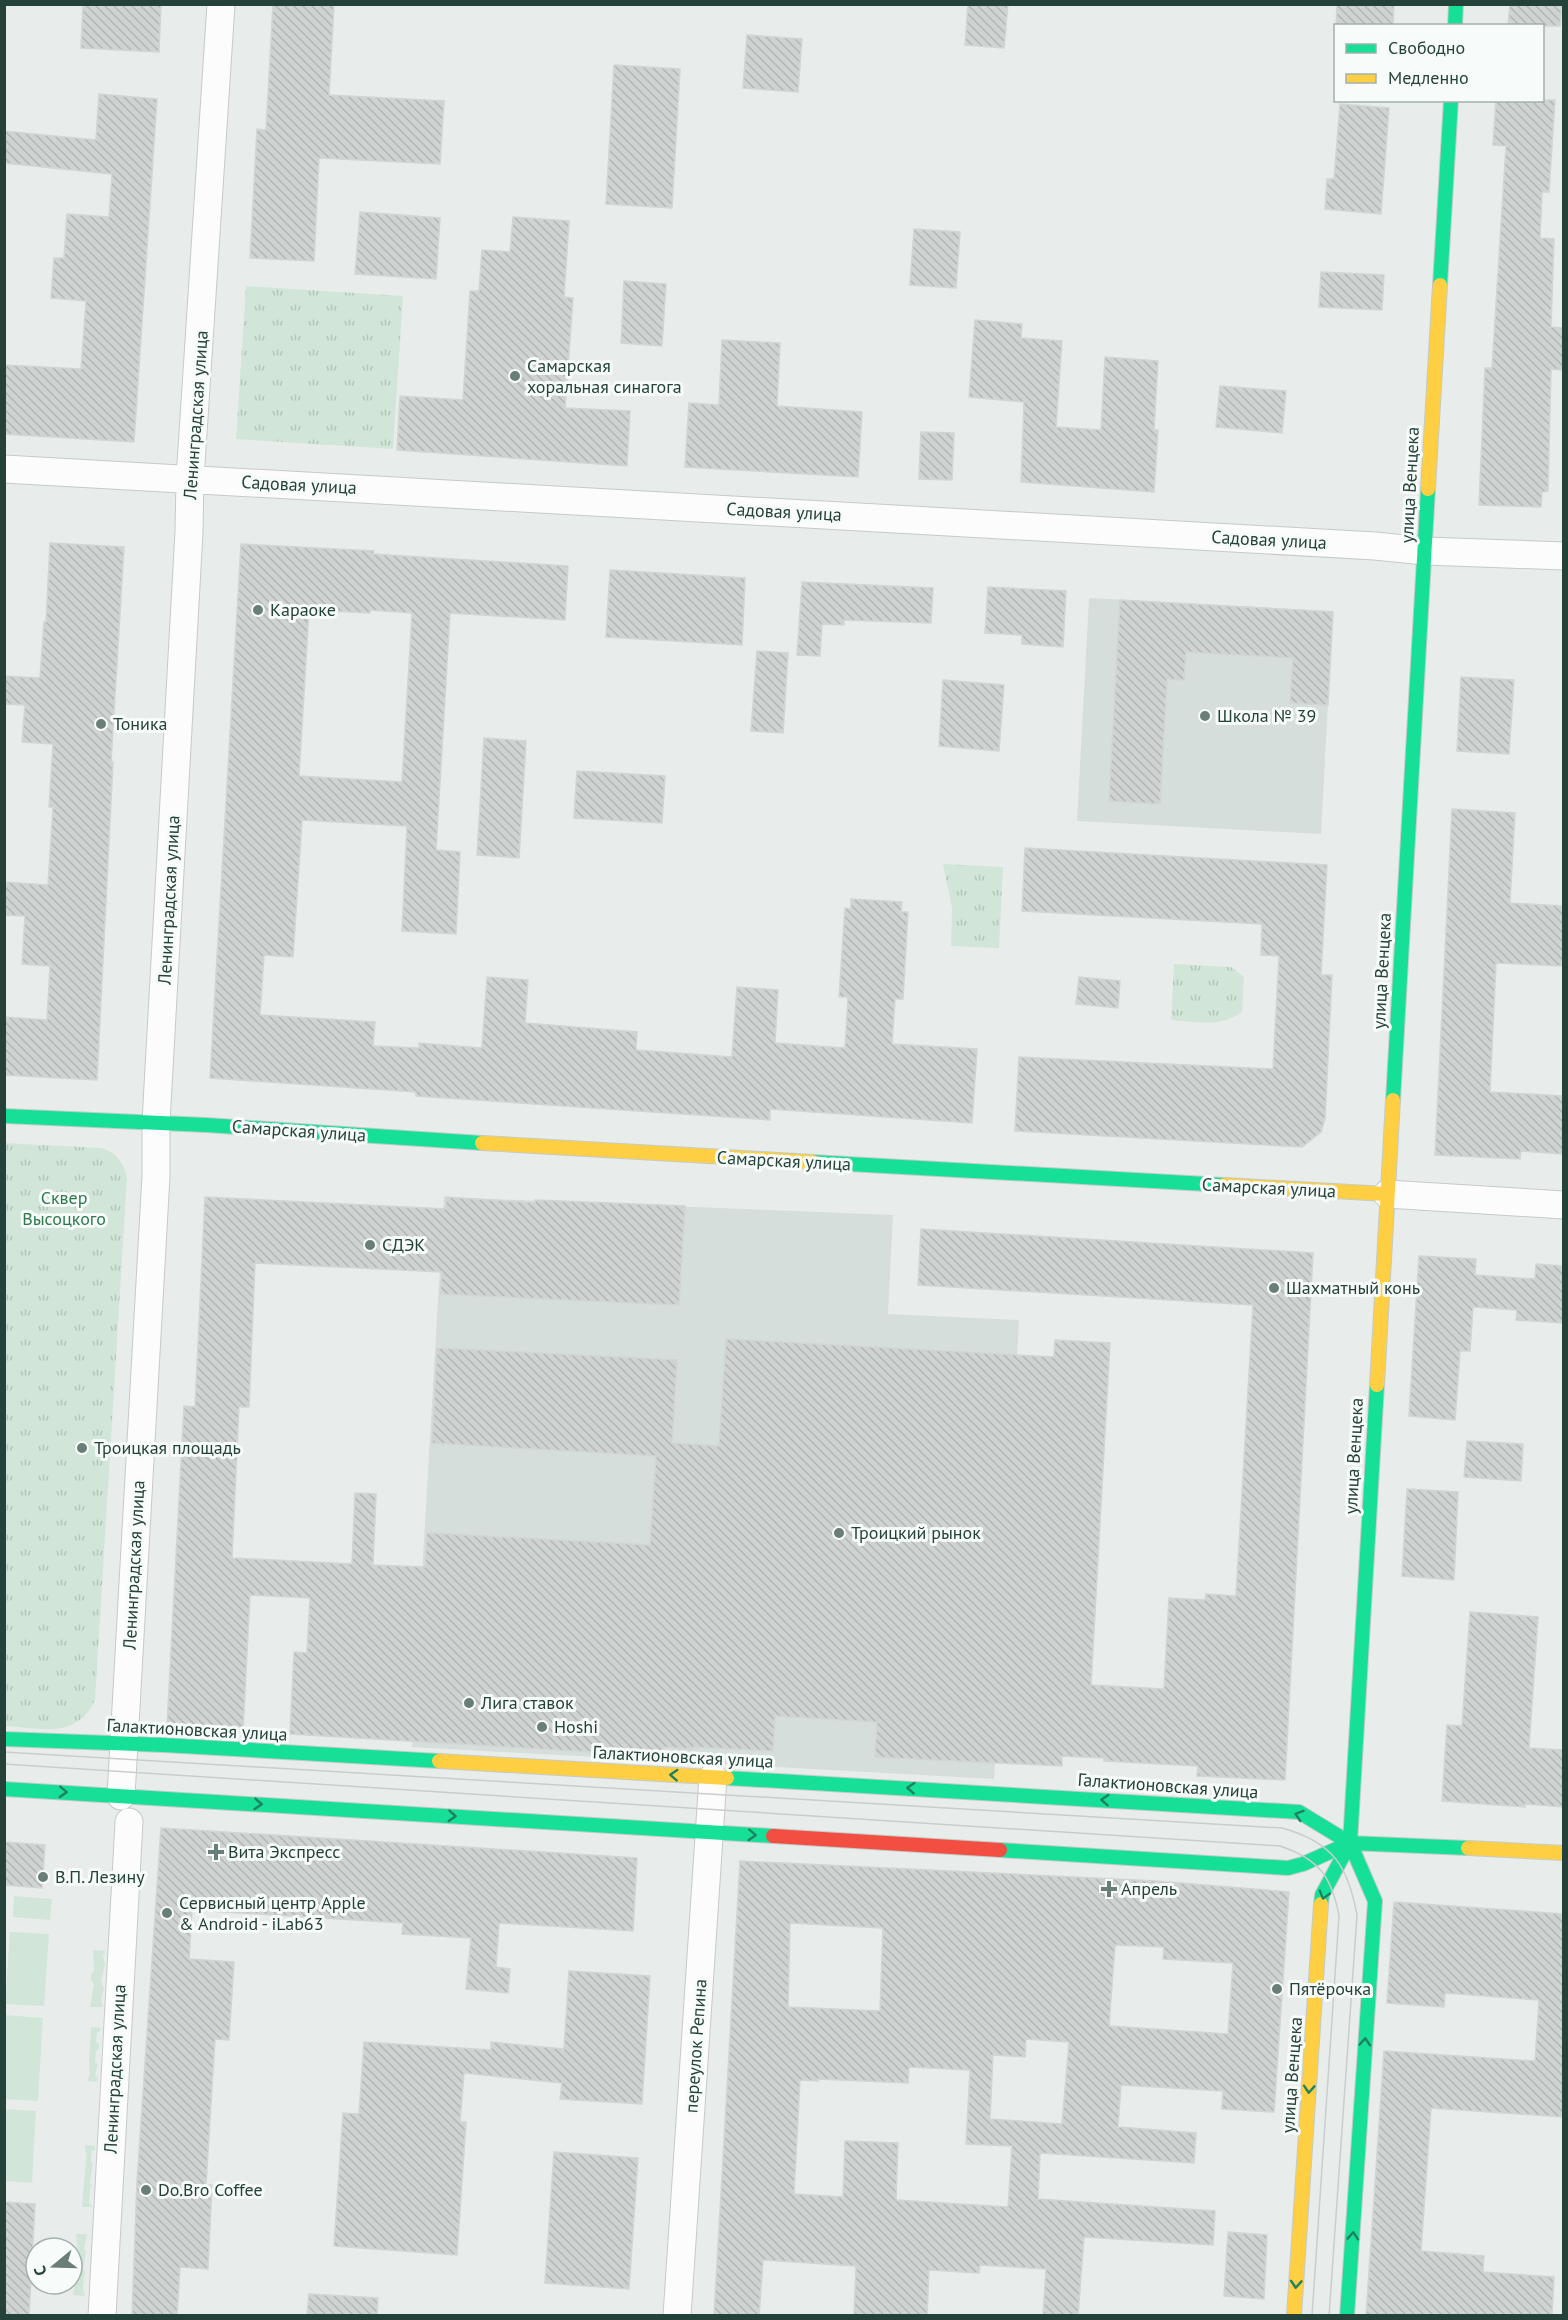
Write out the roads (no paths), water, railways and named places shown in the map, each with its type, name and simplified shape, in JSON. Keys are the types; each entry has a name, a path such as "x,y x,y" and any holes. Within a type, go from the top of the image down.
{"main road":[{"path":"1455,24 1456,4"},
{"name":"улица Венцека","path":"1294,2316 1322,1895 1350,1843 1451,102"},
{"name":"Самарская улица","path":"4,1116 156,1122 1387,1194"},
{"name":"Галактионовская улица","path":"4,1739 123,1743 1299,1812 1350,1843"},
{"name":"Галактионовская улица","path":"4,1789 1288,1868 1303,1864 1350,1843 1563,1853"},
{"name":"улица Венцека","path":"1347,2316 1375,1901 1350,1843"}],"street":[{"name":"Ленинградская улица","path":"121,1796 156,1176 156,1122 190,479 221,4"},
{"name":"Садовая улица","path":"4,469 1363,545 1425,551 1563,556"},
{"name":"Самарская улица","path":"1387,1194 1563,1205"},
{"name":"переулок Репина","path":"677,2316 713,1777"},
{"name":"Ленинградская улица","path":"102,2316 129,1822"}],"tram line":[{"path":"4,1752 1282,1828 1299,1834 1314,1841 1335,1858 1349,1883 1357,1915 1329,2316"},
{"path":"4,1764 1280,1846 1293,1851 1305,1857 1322,1871 1332,1890 1339,1916 1312,2316"}],"place":[{"name":"Самарская хоральная синагога","path":"515,376"},
{"name":"Караоке","path":"258,610"},
{"name":"Школа № 39","path":"1205,716"},
{"name":"Тоника","path":"101,724"},
{"name":"СДЭК","path":"370,1245"},
{"name":"Шахматный конь","path":"1274,1288"},
{"name":"Троицкая площадь","path":"82,1448"},
{"name":"Троицкий рынок","path":"839,1533"},
{"name":"Лига ставок","path":"469,1703"},
{"name":"Hoshi","path":"542,1727"},
{"name":"Вита Экспресс","path":"216,1852"},
{"name":"В.П. Лезину","path":"43,1877"},
{"name":"Апрель","path":"1109,1889"},
{"name":"Сервисный центр Apple & Android - iLab63","path":"167,1913"},
{"name":"Пятёрочка","path":"1277,1989"},
{"name":"Do.Bro Coffee","path":"146,2190"}],"park label":[{"name":"Сквер Высоцкого","path":"64,1208"}]}
